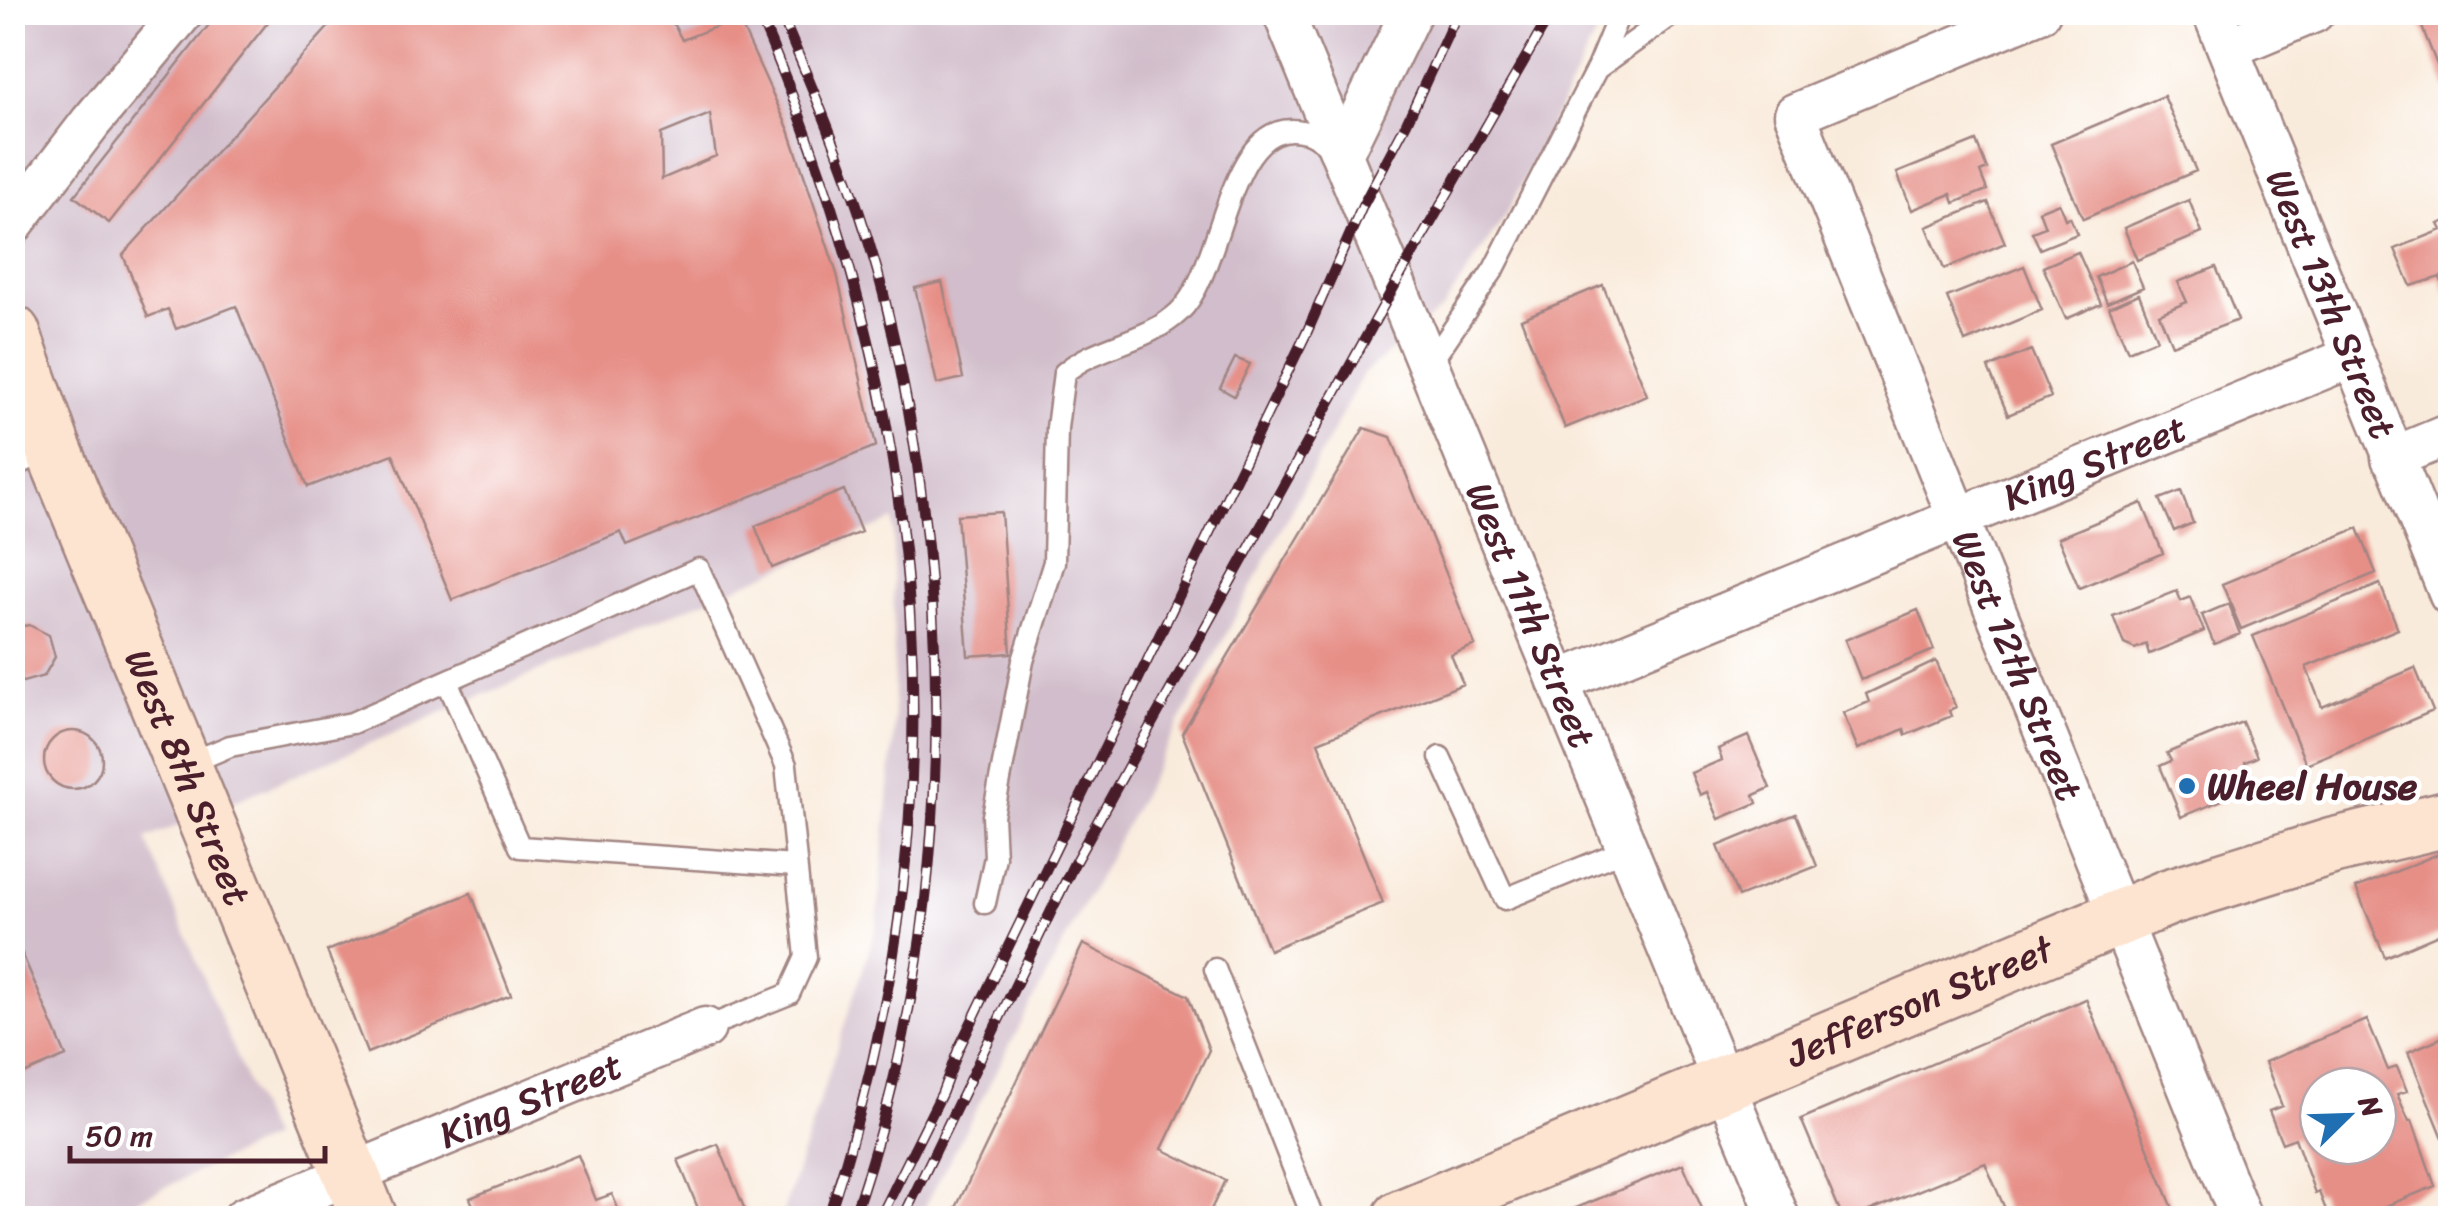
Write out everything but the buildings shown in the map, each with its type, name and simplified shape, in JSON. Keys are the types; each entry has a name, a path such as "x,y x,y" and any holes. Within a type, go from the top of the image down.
{"street":[{"path":"12,225 183,12"},
{"name":"West 11th Street","path":"1284,12 1780,1218"},
{"path":"1342,154 1411,12"},
{"name":"West 12th Street","path":"2040,12 1795,114 2241,1218"},
{"path":"2220,30 2314,12"},
{"name":"West 13th Street","path":"2220,30 2450,595"},
{"name":"West 8th Street","path":"12,333 33,458 183,766 360,1196"},
{"name":"King Street","path":"1558,682 2352,357"},
{"path":"2392,458 2450,434"},
{"name":"Jefferson Street","path":"1401,1218 2169,896 2314,851 2450,818"},
{"name":"King Street","path":"244,1218 360,1196 705,1028"}],"lane":[{"path":"1429,366 1494,270 1597,68 1620,12"},
{"path":"1597,68 1676,12"},
{"path":"986,903 995,856 993,816 1023,661 1054,562 1057,428 1064,373 1081,359 1152,333 1182,310 1203,280 1247,156 1264,135 1288,130 1308,132 1342,154"},
{"path":"183,766 230,746 352,724 699,570 786,766 806,958 789,994 705,1028"},
{"path":"447,680 520,847 796,866"},
{"path":"1440,758 1505,899 1628,849"},
{"path":"1215,969 1313,1218"}],"shaded area":[{"path":"12,13 1606,13 1507,213 1443,308 1363,374 919,1218 781,1218 877,926 894,730 893,520 146,839 270,1138 99,1218 13,1218"}],"railway":[{"path":"758,12 816,161 861,310 892,459 910,609 912,759 900,911 872,1064 828,1218"},
{"path":"780,12 851,188 884,296 908,410 925,526 934,643 935,760 928,876 912,992 887,1106 853,1218"},
{"path":"880,1218 1458,12"},
{"path":"903,1218 1074,864 1396,283 1552,12"}],"place":[{"name":"Wheel House","path":"2187,786"}]}
